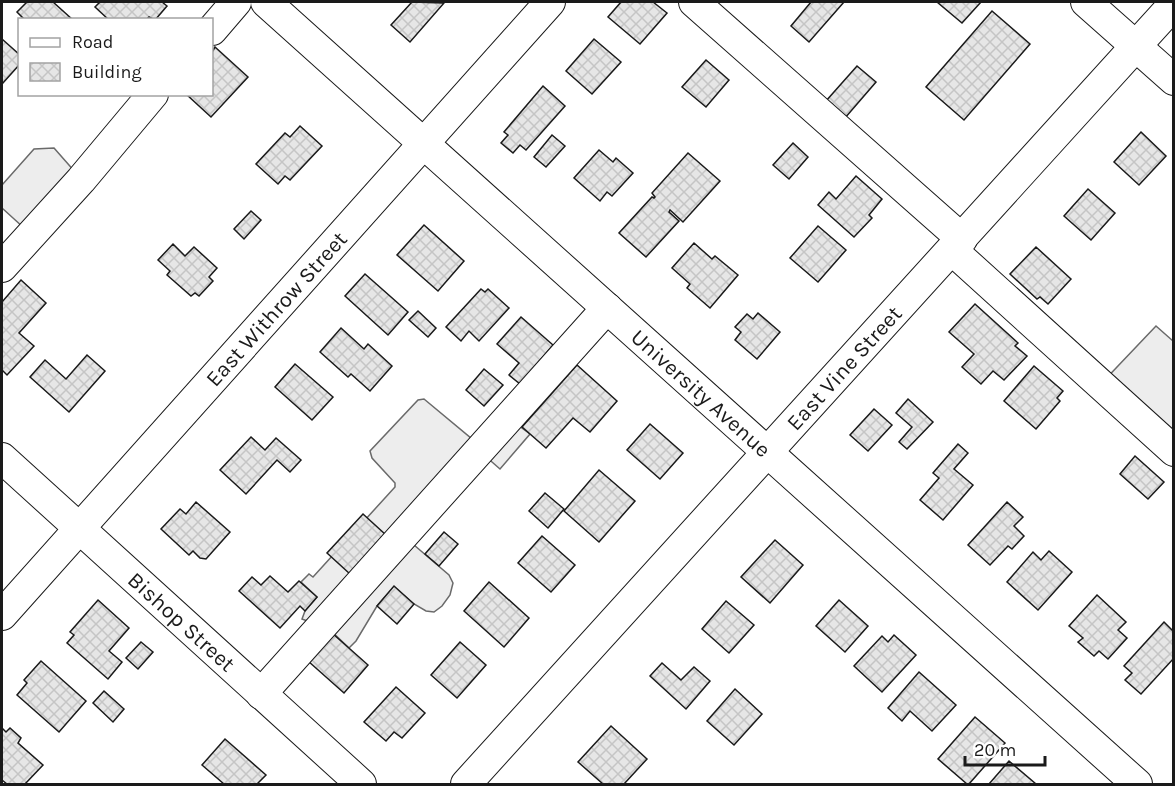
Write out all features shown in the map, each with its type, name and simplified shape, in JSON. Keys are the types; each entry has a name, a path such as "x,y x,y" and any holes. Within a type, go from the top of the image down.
{"street":[{"path":"213,29 236,2"},
{"name":"University Avenue","path":"266,2 1137,784"},
{"name":"East Withrow Street","path":"2,615 550,2"},
{"path":"694,2 957,244 1173,451"},
{"path":"1086,2 1173,80"},
{"name":"East Vine Street","path":"466,784 1173,4"},
{"path":"2,267 81,180 151,96"},
{"path":"261,694 607,308"},
{"name":"Bishop Street","path":"2,458 361,784"}],"shaded area":[{"path":"54,148 76,173 24,228 2,208 2,185 34,149"},
{"path":"1156,326 1173,341 1173,459 1098,387"},
{"path":"424,399 471,438 511,420 530,434 500,469 484,455 407,539 449,575 453,583 450,595 442,606 434,612 426,611 394,587 377,606 356,641 349,648 329,629 302,619 305,611 317,597 301,582 309,574 313,577 395,487 395,483 372,458 370,451 418,400"}],"building":[{"path":"27,2 53,2 71,18 23,18 17,12"},
{"path":"100,2 162,2 167,6 157,18 107,18 95,7"},
{"path":"412,2 444,3 410,42 391,25"},
{"path":"621,2 653,2 667,13 640,44 608,17"},
{"path":"811,2 844,2 809,42 791,26"},
{"path":"937,2 981,2 962,23"},
{"path":"992,11 1030,44 964,120 926,87"},
{"path":"2,39 18,53 18,66 2,84"},
{"path":"594,39 621,62 592,94 566,71"},
{"path":"215,47 248,77 211,117 188,96 213,96 213,50"},
{"path":"706,60 729,80 706,107 682,87"},
{"path":"857,66 876,82 845,118 826,101"},
{"path":"543,86 565,106 526,150 520,145 513,153 501,143 508,135 504,132"},
{"path":"300,126 322,146 290,180 285,176 278,184 256,164 285,133 290,137"},
{"path":"1141,132 1166,156 1139,185 1114,162"},
{"path":"552,135 565,146 546,167 534,157"},
{"path":"793,143 808,157 789,179 773,165"},
{"path":"599,150 613,162 616,158 633,173 612,196 607,192 600,201 574,178"},
{"path":"688,153 720,181 683,222 670,210 669,212 679,221 646,257 619,233 652,197 655,197 652,193"},
{"path":"856,176 882,199 869,215 872,218 854,237 818,205 829,192 836,199"},
{"path":"1088,189 1115,213 1091,240 1064,216"},
{"path":"251,211 261,220 244,239 234,229"},
{"path":"424,225 464,261 438,291 397,255"},
{"path":"818,226 846,250 818,282 790,258"},
{"path":"694,243 712,259 715,256 738,275 710,308 687,288 690,284 672,268"},
{"path":"173,244 185,256 194,247 217,268 209,277 213,281 199,296 195,293 191,296 167,275 170,271 158,260"},
{"path":"1036,247 1071,279 1048,304 1040,297 1037,299 1010,274"},
{"path":"365,274 408,312 388,335 345,296"},
{"path":"21,280 46,303 19,333 34,346 7,375 2,370 2,302"},
{"path":"481,289 485,292 488,289 509,308 479,341 469,331 461,341 446,327"},
{"path":"975,304 1018,343 1015,346 1027,356 1004,380 993,371 981,384 962,367 974,354 949,332"},
{"path":"418,311 436,328 428,337 409,320"},
{"path":"758,313 780,332 757,359 735,340 741,332 735,327 747,314 753,319"},
{"path":"521,317 553,345 520,384 509,375 519,363 497,344"},
{"path":"341,328 364,349 368,344 392,366 370,391 351,374 348,377 320,352"},
{"path":"87,355 105,371 69,412 30,377 45,360 66,379"},
{"path":"295,364 333,397 312,420 275,387"},
{"path":"577,365 617,401 590,432 573,418 546,448 522,427"},
{"path":"1034,366 1063,391 1057,398 1060,401 1036,429 1004,401"},
{"path":"484,369 503,385 484,406 466,390"},
{"path":"908,399 933,422 907,449 899,442 912,427 896,413"},
{"path":"874,409 892,425 868,451 850,435"},
{"path":"650,424 683,453 660,479 627,450"},
{"path":"251,437 265,450 276,438 301,460 290,472 277,460 246,494 220,470"},
{"path":"958,444 968,453 954,469 973,485 943,520 920,500 939,478 933,473"},
{"path":"1135,456 1164,482 1148,499 1120,474"},
{"path":"599,470 635,501 599,542 564,511"},
{"path":"545,493 564,509 548,528 529,511"},
{"path":"196,502 230,532 206,559 200,558 193,551 189,555 161,529 180,509 186,514"},
{"path":"1007,502 1023,517 1014,526 1024,536 1012,549 1008,546 990,565 968,545"},
{"path":"363,514 386,535 350,574 327,553"},
{"path":"444,532 458,544 439,566 425,554"},
{"path":"542,536 575,565 551,592 518,563"},
{"path":"775,540 803,565 770,603 741,577"},
{"path":"1049,551 1072,572 1038,610 1007,582 1033,552 1041,560"},
{"path":"270,576 288,592 299,581 317,597 305,611 300,606 280,628 239,591 252,577 261,585"},
{"path":"489,582 529,618 504,647 464,611"},
{"path":"394,586 414,604 397,624 377,606"},
{"path":"1097,595 1126,622 1118,630 1127,638 1108,659 1099,651 1094,656 1078,642 1083,638 1069,626"},
{"path":"98,600 129,628 109,651 122,662 108,679 67,643 74,635 70,632"},
{"path":"839,600 868,626 845,652 816,626"},
{"path":"726,601 754,625 729,653 702,629"},
{"path":"1164,622 1174,632 1174,658 1141,694 1125,680 1132,673 1124,666"},
{"path":"332,633 368,665 344,693 308,661"},
{"path":"894,635 916,655 882,692 854,666 882,636 888,642"},
{"path":"141,642 153,652 138,669 126,658"},
{"path":"460,642 486,665 457,698 431,675"},
{"path":"41,661 86,701 59,732 17,695 27,683 24,680"},
{"path":"662,663 681,680 694,667 710,681 686,709 650,676"},
{"path":"919,672 956,705 932,731 910,711 902,721 888,708"},
{"path":"396,687 425,713 402,738 394,732 386,741 364,722"},
{"path":"735,689 762,714 734,745 707,721"},
{"path":"104,691 124,709 113,722 93,703"},
{"path":"975,717 1005,743 967,784 938,759"},
{"path":"611,726 647,759 624,784 603,784 578,762"},
{"path":"2,728 6,732 10,728 21,738 18,743 43,765 25,784 7,784 2,780"},
{"path":"225,739 266,775 257,784 224,784 202,765"},
{"path":"1009,761 1036,784 989,784"}]}
